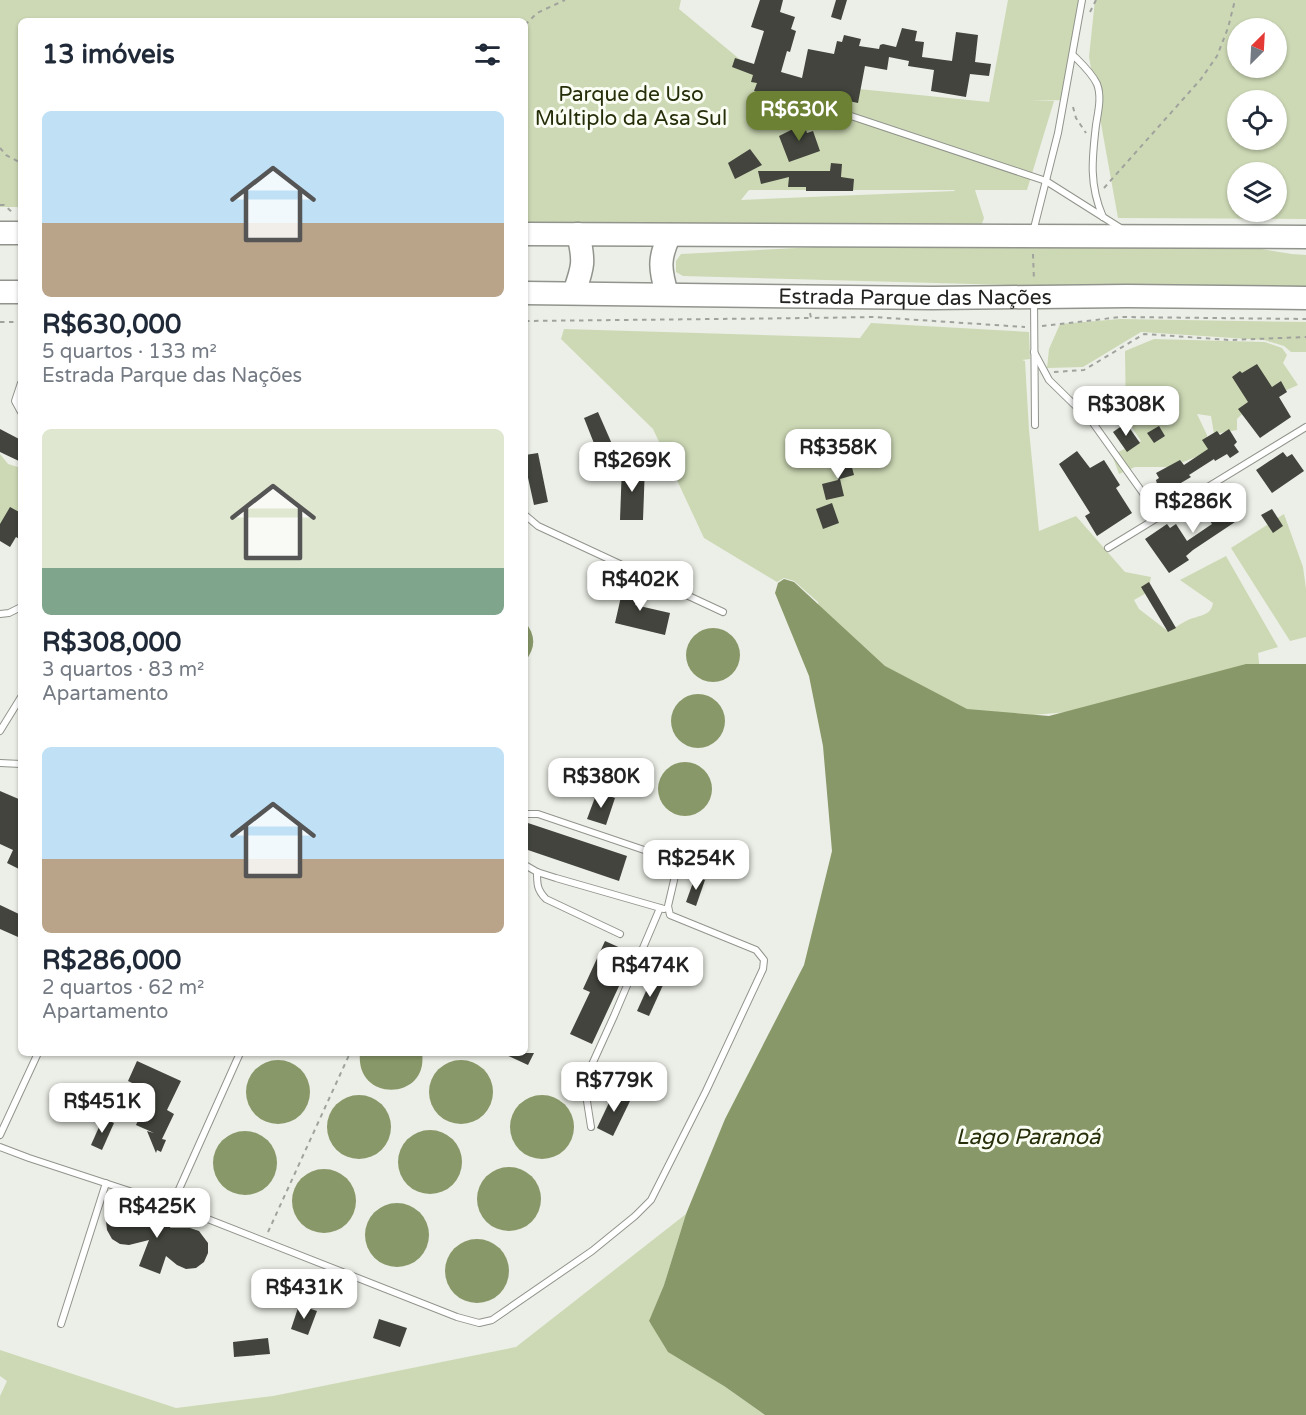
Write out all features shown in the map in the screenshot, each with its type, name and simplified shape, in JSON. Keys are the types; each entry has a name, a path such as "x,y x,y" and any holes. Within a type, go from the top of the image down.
{"highway":[{"path":"0,233 18,233"},
{"path":"528,234 1306,237"},
{"path":"574,293 584,257 578,234"},
{"path":"667,294 660,262 670,235"},
{"path":"0,292 18,292"},
{"name":"Estrada Parque das Nações","path":"528,293 1306,298"}],"lane":[{"path":"1032,236 1068,83 1082,0"},
{"path":"1073,55 1095,80 1099,90 1100,101 1092,175 1104,218"},
{"path":"790,96 1046,181 1133,236"},
{"path":"1034,297 1035,424"},
{"path":"1034,352 1049,380 1093,423 1160,517"},
{"path":"18,392 15,401 18,406"},
{"path":"1108,549 1306,426"},
{"path":"528,518 538,526 723,612"},
{"path":"0,614 18,608"},
{"path":"0,730 18,702"},
{"path":"0,763 18,764"},
{"path":"528,814 538,814 650,852 669,863 675,876 668,911"},
{"path":"0,1147 172,1205 457,1317 478,1323 492,1320 592,1251 651,1200 701,1102 763,969 764,960 756,950 674,917 668,911 537,872 528,867"},
{"path":"537,872 537,887 546,899 620,934"},
{"path":"591,1127 584,1082 660,908"},
{"path":"0,1135 37,1056"},
{"path":"172,1205 239,1056"},
{"path":"61,1324 106,1184"}],"path":[{"path":"528,23 537,13 565,0"},
{"path":"1096,196 1201,79 1217,56 1228,28 1235,0"},
{"path":"1068,83 1076,118 1094,142"},
{"path":"0,148 6,155 18,161"},
{"path":"0,205 4,205 18,217"},
{"path":"1032,236 1034,297"},
{"path":"806,296 811,318"},
{"path":"528,321 873,316 1034,327 1121,317 1306,319"},
{"path":"0,322 18,322"},
{"path":"1045,372 1084,370 1144,334 1230,340 1306,337"},
{"path":"264,1240 349,1056"}],"green space":[{"name":"Parque de Uso Múltiplo da Asa Sul","path":"0,0 681,0 679,9 743,62 769,80 989,102 1008,0 1081,0 1064,100 1030,101 1054,101 1027,190 975,190 984,218 981,226 828,228 528,222 528,18 18,18 18,207 0,207","holes":["749,190 955,191 741,200"]},
{"path":"1095,0 1306,0 1306,219 1287,219 1287,162 1227,162 1227,219 1118,218 1089,57"},
{"path":"856,245 1255,248 1306,255 1306,288 1112,288 683,276 676,272 676,261 681,254"},
{"path":"1120,319 1306,322 1306,352 1291,352 1284,346 1264,340 1141,332 1083,367 1047,368 1049,349 1060,324"},
{"path":"871,323 1029,332 1030,359 1022,360 1025,361 1039,531 1076,516 1125,572 1151,577 1148,592 1134,600 1139,609 1169,632 1212,608 1213,603 1180,580 1226,556 1278,647 1258,653 1261,681 1068,712 1032,715 853,903 818,602 794,581 784,578 777,582 704,538 653,429 561,339 564,329 860,338"},
{"path":"1154,339 1265,342 1282,348 1287,355 1283,363 1298,385 1249,407 1237,419 1237,430 1214,434 1211,416 1197,414 1207,435 1208,452 1171,467 1135,467 1119,474 1112,455 1141,441 1126,419 1125,351"},
{"path":"0,454 8,464 18,467 18,530 0,528"},
{"path":"1284,514 1303,567 1306,589 1306,637 1290,641 1231,548"},
{"path":"686,1214 664,1285 649,1322 724,1386 765,1415 0,1415 0,1396 7,1381 0,1376 0,1350 176,1408 273,1396 516,1347"}],"water":[{"name":"Lago Paranoá","path":"784,579 794,582 885,666 967,709 1049,716 1246,664 1306,664 1306,1415 765,1415 724,1386 668,1352 649,1321 664,1285 686,1214 725,1119 804,965 832,851 823,746 809,676 775,593 778,583"},
{"path":"528,627 533,637 528,656"},
{"path":"713,628 723,630 732,636 738,645 740,655 738,665 732,674 723,680 713,682 703,680 694,674 688,665 686,655 688,645 694,636 703,630"},
{"path":"698,694 708,696 717,702 723,711 725,721 723,731 717,740 708,746 698,748 688,746 679,740 673,731 671,721 673,711 679,702 688,696"},
{"path":"685,762 695,764 704,770 710,779 712,789 710,799 704,808 695,814 685,816 675,814 666,808 660,799 658,789 660,779 666,770 675,764"},
{"path":"360,1056 422,1056 421,1069 415,1080 404,1087 392,1090 379,1088 369,1081 362,1069"},
{"path":"278,1060 296,1066 304,1074 310,1092 304,1110 296,1118 278,1124 260,1118 252,1110 246,1092 252,1074 260,1066"},
{"path":"461,1060 479,1066 487,1074 493,1092 487,1110 479,1118 461,1124 443,1118 435,1110 429,1092 435,1074 443,1066"},
{"path":"359,1095 377,1101 385,1109 391,1127 385,1145 377,1153 359,1159 341,1153 333,1145 327,1127 333,1109 341,1101"},
{"path":"542,1095 560,1101 568,1109 574,1127 568,1145 560,1153 542,1159 524,1153 516,1145 510,1127 516,1109 524,1101"},
{"path":"430,1130 448,1136 456,1144 462,1162 456,1180 448,1188 430,1194 412,1188 404,1180 398,1162 404,1144 412,1136"},
{"path":"245,1131 263,1137 271,1145 277,1163 271,1181 263,1189 245,1195 227,1189 219,1181 213,1163 219,1145 227,1137"},
{"path":"509,1167 527,1173 535,1181 541,1199 535,1217 527,1225 509,1231 491,1225 483,1217 477,1199 483,1181 491,1173"},
{"path":"324,1169 342,1175 350,1183 356,1201 350,1219 342,1227 324,1233 306,1227 298,1219 292,1201 298,1183 306,1175"},
{"path":"397,1203 415,1209 423,1217 429,1235 423,1253 415,1261 397,1267 379,1261 371,1253 365,1235 371,1217 379,1209"},
{"path":"477,1239 495,1245 503,1253 509,1271 503,1289 495,1297 477,1303 459,1297 451,1289 445,1271 451,1253 459,1245"}],"building":[{"path":"760,0 783,0 780,12 795,17 791,29 796,31 781,72 802,78 808,49 834,54 837,41 842,42 844,35 861,39 859,46 879,49 883,44 896,47 902,28 917,31 915,41 924,42 922,57 952,61 956,32 978,35 975,62 991,64 989,76 970,74 966,97 931,91 934,70 908,66 909,61 889,57 887,70 865,66 858,103 820,95 819,100 791,91 786,97 781,96 780,98 754,91 757,83 751,82 753,75 732,67 735,58 754,64 764,31 751,27"},
{"path":"836,0 847,0 841,20 831,17"},
{"path":"803,121 807,133 813,131 820,151 789,162 779,136 791,130 790,126"},
{"path":"750,149 762,165 735,179 728,163"},
{"path":"831,163 842,164 841,177 854,179 853,191 806,191 806,187 788,187 789,177 761,184 758,171 830,171"},
{"path":"1257,364 1272,387 1281,381 1287,392 1279,397 1291,417 1260,438 1238,409 1248,402 1232,377"},
{"path":"598,412 612,444 597,451 584,418"},
{"path":"1126,423 1140,443 1127,452 1113,432"},
{"path":"1159,426 1165,436 1154,443 1147,433"},
{"path":"0,429 18,438 18,461 0,452"},
{"path":"1229,429 1237,442 1234,445 1239,452 1230,458 1227,454 1215,461 1214,459 1189,475 1191,477 1164,493 1162,492 1157,484 1156,480 1159,478 1156,473 1180,460 1184,465 1208,449 1202,440 1217,431 1220,435"},
{"path":"1077,451 1090,468 1104,460 1120,485 1116,488 1132,513 1097,536 1085,516 1090,513 1059,464"},
{"path":"1283,452 1287,457 1292,454 1304,471 1272,493 1256,470"},
{"path":"538,453 548,502 534,505 528,478 528,455"},
{"path":"850,460 854,475 840,479 844,496 826,500 822,484 838,480 833,463"},
{"path":"622,465 645,466 643,520 620,520"},
{"path":"1227,491 1244,516 1193,550 1186,556 1189,560 1169,573 1145,539 1167,524 1170,528 1176,524 1187,541 1212,524 1208,518 1213,515 1206,505"},
{"path":"832,503 839,523 823,529 816,509"},
{"path":"10,507 18,511 18,538 16,537 10,547 0,541 0,524"},
{"path":"1272,509 1283,526 1273,533 1261,515"},
{"path":"625,579 641,583 635,605 670,613 665,635 615,623"},
{"path":"1149,582 1176,628 1168,632 1141,587"},
{"path":"626,777 642,780 641,793 624,790"},
{"path":"0,791 18,799 18,868 7,863 13,850 0,844"},
{"path":"597,792 615,798 606,825 587,819"},
{"path":"528,823 627,856 619,881 528,850"},
{"path":"695,877 705,880 696,906 686,902"},
{"path":"0,905 18,914 18,937 0,929"},
{"path":"605,941 634,954 592,1044 570,1034 590,992 583,989"},
{"path":"651,980 663,985 649,1016 637,1011"},
{"path":"528,1053 534,1053 528,1065 508,1056 528,1056"},
{"path":"137,1061 181,1081 167,1110 174,1114 162,1139 166,1140 161,1152 157,1150 156,1153 147,1131 154,1133 136,1125 151,1092 128,1081"},
{"path":"615,1090 632,1097 613,1136 597,1128"},
{"path":"103,1118 114,1123 102,1150 91,1145"},
{"path":"123,1204 137,1207 156,1230 161,1217 173,1221 170,1228 190,1228 199,1231 208,1243 208,1253 204,1262 196,1268 186,1269 166,1256 160,1274 139,1266 149,1240 129,1245 120,1244 112,1239 107,1230 106,1221 110,1212"},
{"path":"299,1305 317,1311 308,1335 291,1329"},
{"path":"379,1319 407,1328 400,1347 373,1338"},
{"path":"268,1338 270,1354 234,1357 233,1342"}]}
